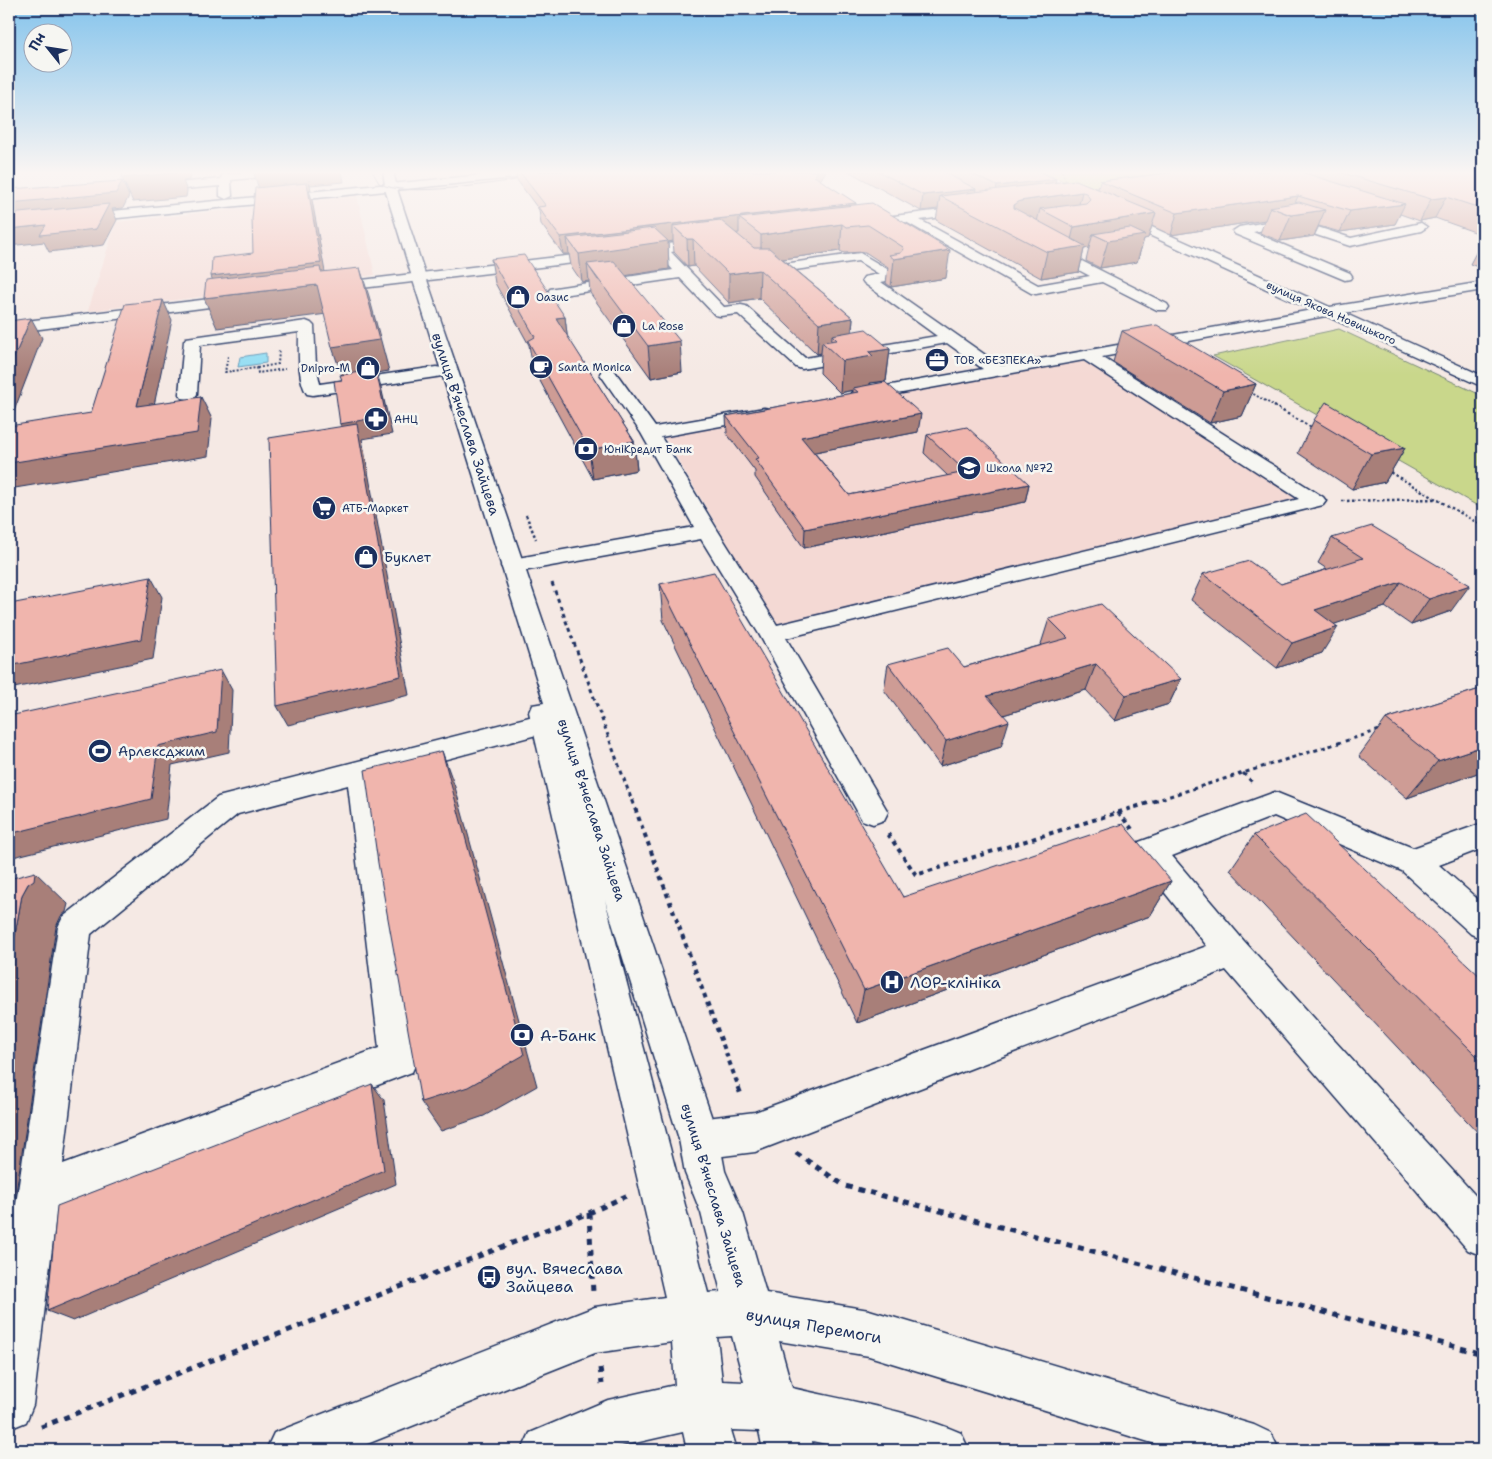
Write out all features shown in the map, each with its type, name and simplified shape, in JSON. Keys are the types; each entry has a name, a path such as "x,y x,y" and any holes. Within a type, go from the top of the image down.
{"street":[{"name":"вулиця Вʼячеслава Зайцева","path":"403,239 436,372 545,723 692,1316 701,1404 712,1450"},
{"path":"945,239 1036,290 1104,278"},
{"name":"вулиця Якова Новицького","path":"1168,239 1483,382"},
{"name":"вулиця Якова Новицького","path":"1189,239 1483,368"},
{"path":"1257,239 1345,276"},
{"path":"1341,239 1350,242 1364,239"},
{"path":"1032,240 1162,307"},
{"path":"316,290 724,241"},
{"path":"661,249 720,312 741,309 802,364 950,338"},
{"path":"1065,258 1091,254"},
{"path":"746,259 760,271 860,257 892,276 868,280 999,372"},
{"path":"555,292 683,273"},
{"name":"вулиця Вʼячеслава Зайцева","path":"413,278 512,566 699,1138 705,1173 722,1213 781,1429"},
{"path":"844,399 1089,356 1346,307 1483,286"},
{"path":"9,328 198,309 258,297"},
{"path":"188,394 192,341 306,326 308,365 314,390 436,372"},
{"path":"1089,356 1316,501"},
{"path":"608,374 650,432 707,531 771,634 873,812"},
{"path":"650,432 776,411"},
{"path":"771,634 1316,501"},
{"path":"512,566 707,531"},
{"path":"9,1405 75,927 229,805 545,723"},
{"path":"38,1194 399,1059 360,771"},
{"path":"1483,924 1413,862 1275,804 1150,850 1232,952 1483,1235"},
{"path":"1413,862 1483,835"},
{"path":"699,1138 755,1132 1232,952"},
{"name":"вулиця Перемоги","path":"291,1450 594,1330 692,1316 749,1313 869,1333 1254,1450"},
{"path":"547,1450 608,1424 701,1404 781,1429 885,1433 944,1450"}],"path":[{"path":"229,351 225,372 257,368 258,373 308,365"},
{"path":"1249,391 1317,430"},
{"path":"1385,470 1483,526"},
{"path":"1316,501 1436,499"},
{"path":"526,514 755,1132 792,1150 845,1186 1483,1354"},
{"path":"873,812 916,875 1382,730"},
{"path":"36,1429 589,1213"}],"shaded area":[{"path":"111,239 367,239 375,275 88,311"},
{"name":"Школа №72","path":"1089,360 1305,500 777,627 664,436"}],"green space":[{"path":"1339,329 1483,396 1483,509 1213,356"}],"water":[{"path":"266,353 266,363 238,367 240,357"}],"building":[{"path":"253,239 317,239 321,263 211,276 212,258 253,253"},
{"path":"568,239 666,239 668,241 579,254"},
{"path":"693,239 743,239 754,248 769,248 853,318 819,323 760,270 729,274"},
{"path":"890,239 932,239 950,250 894,259 889,255 901,253 904,249"},
{"path":"1022,239 1072,239 1085,246 1047,252"},
{"path":"524,255 565,317 556,318 634,441 589,450 528,341 535,337 491,259"},
{"path":"614,261 680,341 648,346 587,264"},
{"path":"320,267 321,272 360,268 379,340 332,347 317,285 204,298 206,280"},
{"path":"163,300 137,406 201,397 197,433 9,463 9,426 91,413 125,304"},
{"path":"31,318 9,369 9,321"},
{"path":"1157,325 1256,384 1223,391 1122,331"},
{"path":"866,329 890,349 869,352 873,356 842,361 822,342 837,340 832,335"},
{"path":"376,370 386,416 340,424 334,381 342,380 340,375"},
{"path":"885,382 921,414 801,437 849,495 966,472 927,435 967,427 1029,484 805,529 755,459 759,458 726,416 858,392 853,388"},
{"path":"1326,402 1405,448 1371,454 1314,420"},
{"path":"357,424 401,676 277,706 269,438"},
{"path":"1372,526 1470,585 1429,599 1401,582 1315,610 1338,627 1292,643 1203,574 1249,561 1281,584 1363,558 1332,538"},
{"path":"714,572 903,897 1123,824 1171,881 864,990 660,584"},
{"path":"151,577 141,639 9,666 10,604"},
{"path":"1101,604 1181,679 1126,695 1096,664 987,696 1009,721 946,741 888,664 948,648 964,667 1068,638 1049,619"},
{"path":"221,670 217,732 158,746 151,799 9,834 9,716"},
{"path":"1483,688 1483,746 1438,761 1386,719"},
{"path":"442,751 524,1055 468,1087 421,1102 378,863 365,770"},
{"path":"1306,814 1483,979 1483,1062 1254,835"},
{"path":"35,872 34,880 28,884 22,895 9,968 9,879"},
{"path":"372,1084 384,1170 47,1311 57,1206"}],"place":[{"name":"Оазис","path":"518,297"},
{"name":"La Rose","path":"624,326"},
{"name":"ТОВ «БЕЗПЕКА»","path":"937,360"},
{"name":"Santa Monica","path":"541,367"},
{"name":"Dnipro-M","path":"368,368"},
{"name":"АНЦ","path":"376,419"},
{"name":"ЮніКредит Банк","path":"586,449"},
{"name":"Школа №72","path":"969,468"},
{"name":"АТБ-Маркет","path":"324,508"},
{"name":"Буклет","path":"366,557"},
{"name":"Арлексджим","path":"100,751"},
{"name":"ЛОР-клініка","path":"892,982"},
{"name":"А-Банк","path":"522,1035"},
{"name":"вул. Вячеслава Зайцева","path":"489,1277"}]}
